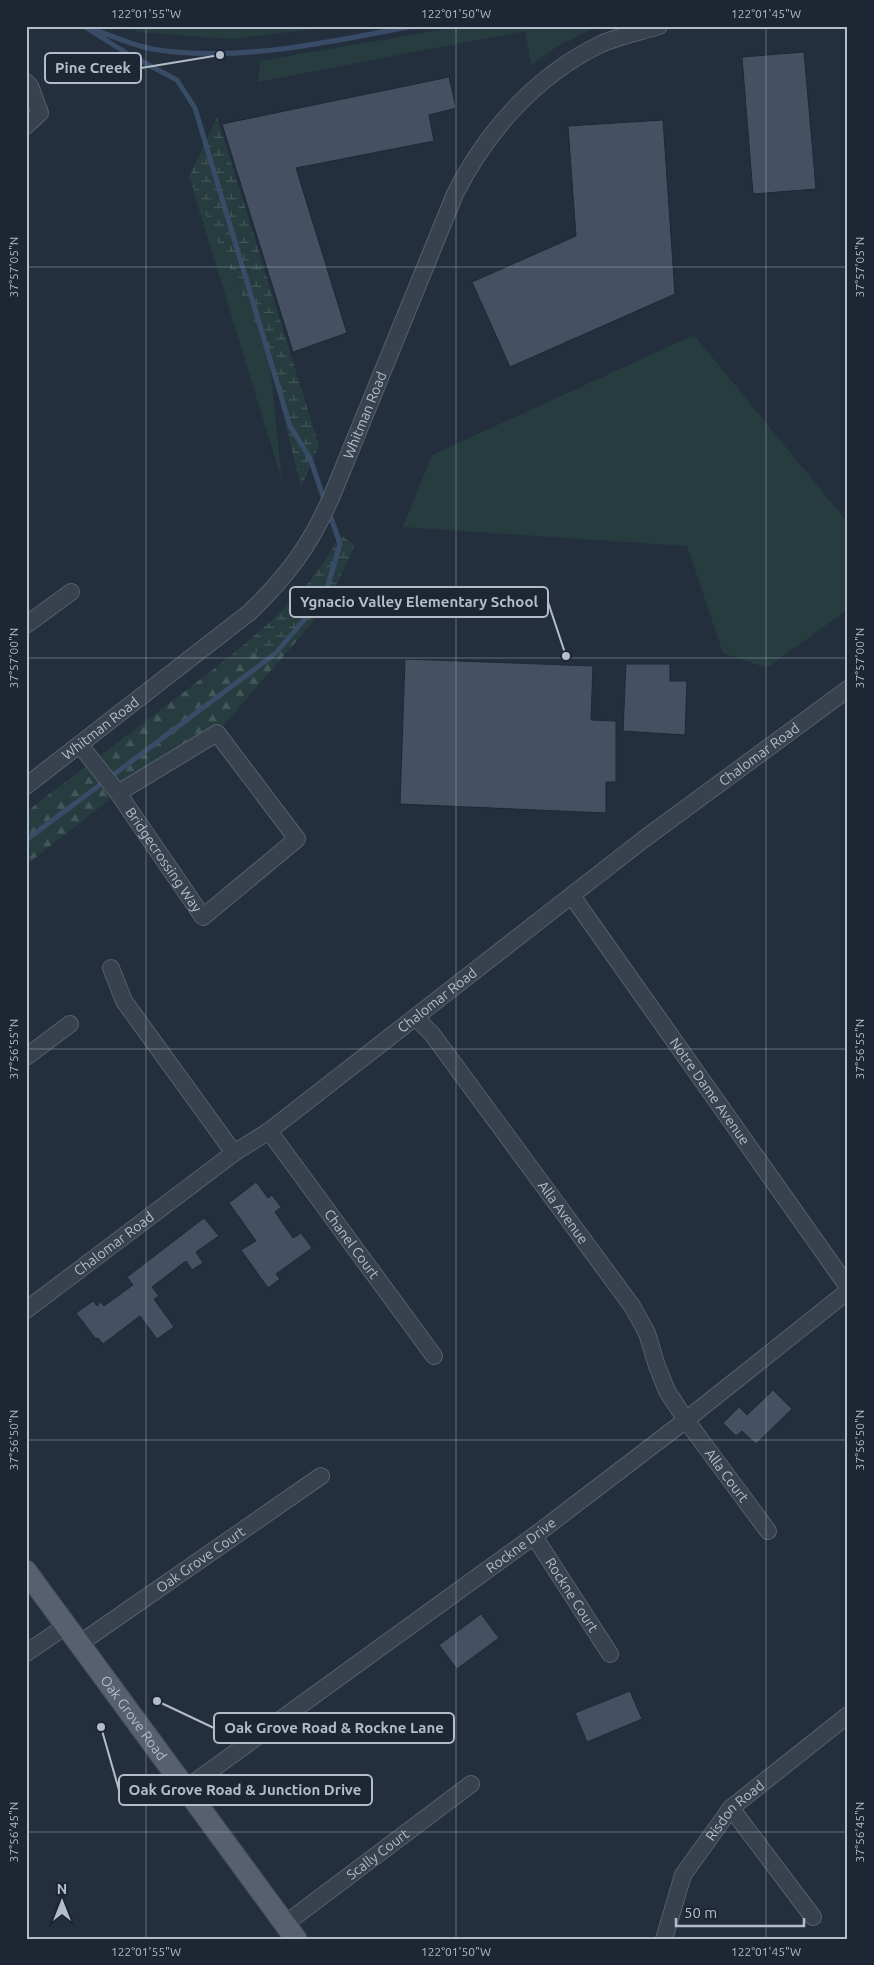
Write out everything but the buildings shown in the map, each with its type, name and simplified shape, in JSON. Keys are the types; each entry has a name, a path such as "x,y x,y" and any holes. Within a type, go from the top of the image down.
{"main road":[{"name":"Oak Grove Road","path":"26,1571 290,1931"}],"street":[{"name":"Whitman Road","path":"26,786 250,612 293,566 322,519 455,194 469,165 492,133 529,93 563,66 602,44 659,26"},
{"path":"26,82 30,86 40,113 26,126"},
{"path":"26,625 71,592"},
{"name":"Chalomar Road","path":"26,1310 234,1153 269,1131 706,793 848,689"},
{"name":"Bridgecrossing Way","path":"80,745 118,794 202,917 297,839 217,733 118,794"},
{"name":"Notre Dame Avenue","path":"572,896 848,1287"},
{"path":"111,968 124,1001 234,1153"},
{"name":"Alla Avenue","path":"416,1018 432,1034 632,1306 647,1333 667,1391 686,1420"},
{"path":"26,1057 70,1024"},
{"name":"Chanel Court","path":"269,1131 434,1356"},
{"name":"Rockne Drive","path":"185,1789 534,1536 686,1420 848,1291"},
{"name":"Alla Court","path":"686,1420 768,1531"},
{"name":"Oak Grove Court","path":"79,1644 321,1476"},
{"name":"Rockne Court","path":"534,1536 610,1654"},
{"path":"26,1653 66,1626"},
{"name":"Risdon Road","path":"664,1939 683,1875 731,1808 848,1715"},
{"name":"Scally Court","path":"290,1931 471,1784"},
{"path":"731,1808 813,1917"}],"green space":[{"path":"126,26 337,26 232,39 138,32"},
{"path":"463,26 598,26 558,46 531,65 525,31 258,82 260,61"},
{"path":"217,117 319,446 301,487 269,356 189,177"},
{"path":"189,177 269,356 282,481"},
{"path":"694,335 848,523 848,609 767,668 723,653 687,546 403,527 432,455"},
{"path":"340,535 355,545 329,601 300,637 218,666 270,622 301,591 328,556"},
{"path":"300,637 217,733 118,793 26,865 26,812 218,666"}],"waterway":[{"path":"94,30 152,49 184,53 217,54 283,49 413,26"},
{"path":"85,27 128,54 177,80 195,108 290,426 310,458 325,502"},
{"path":"26,840 275,654 325,595 340,544 329,512"}],"place":[{"name":"Pine Creek","path":"220,55"},
{"name":"Ygnacio Valley Elementary School","path":"566,656"},
{"name":"Oak Grove Road & Rockne Lane","path":"157,1701"},
{"name":"Oak Grove Road & Junction Drive","path":"101,1727"}]}
